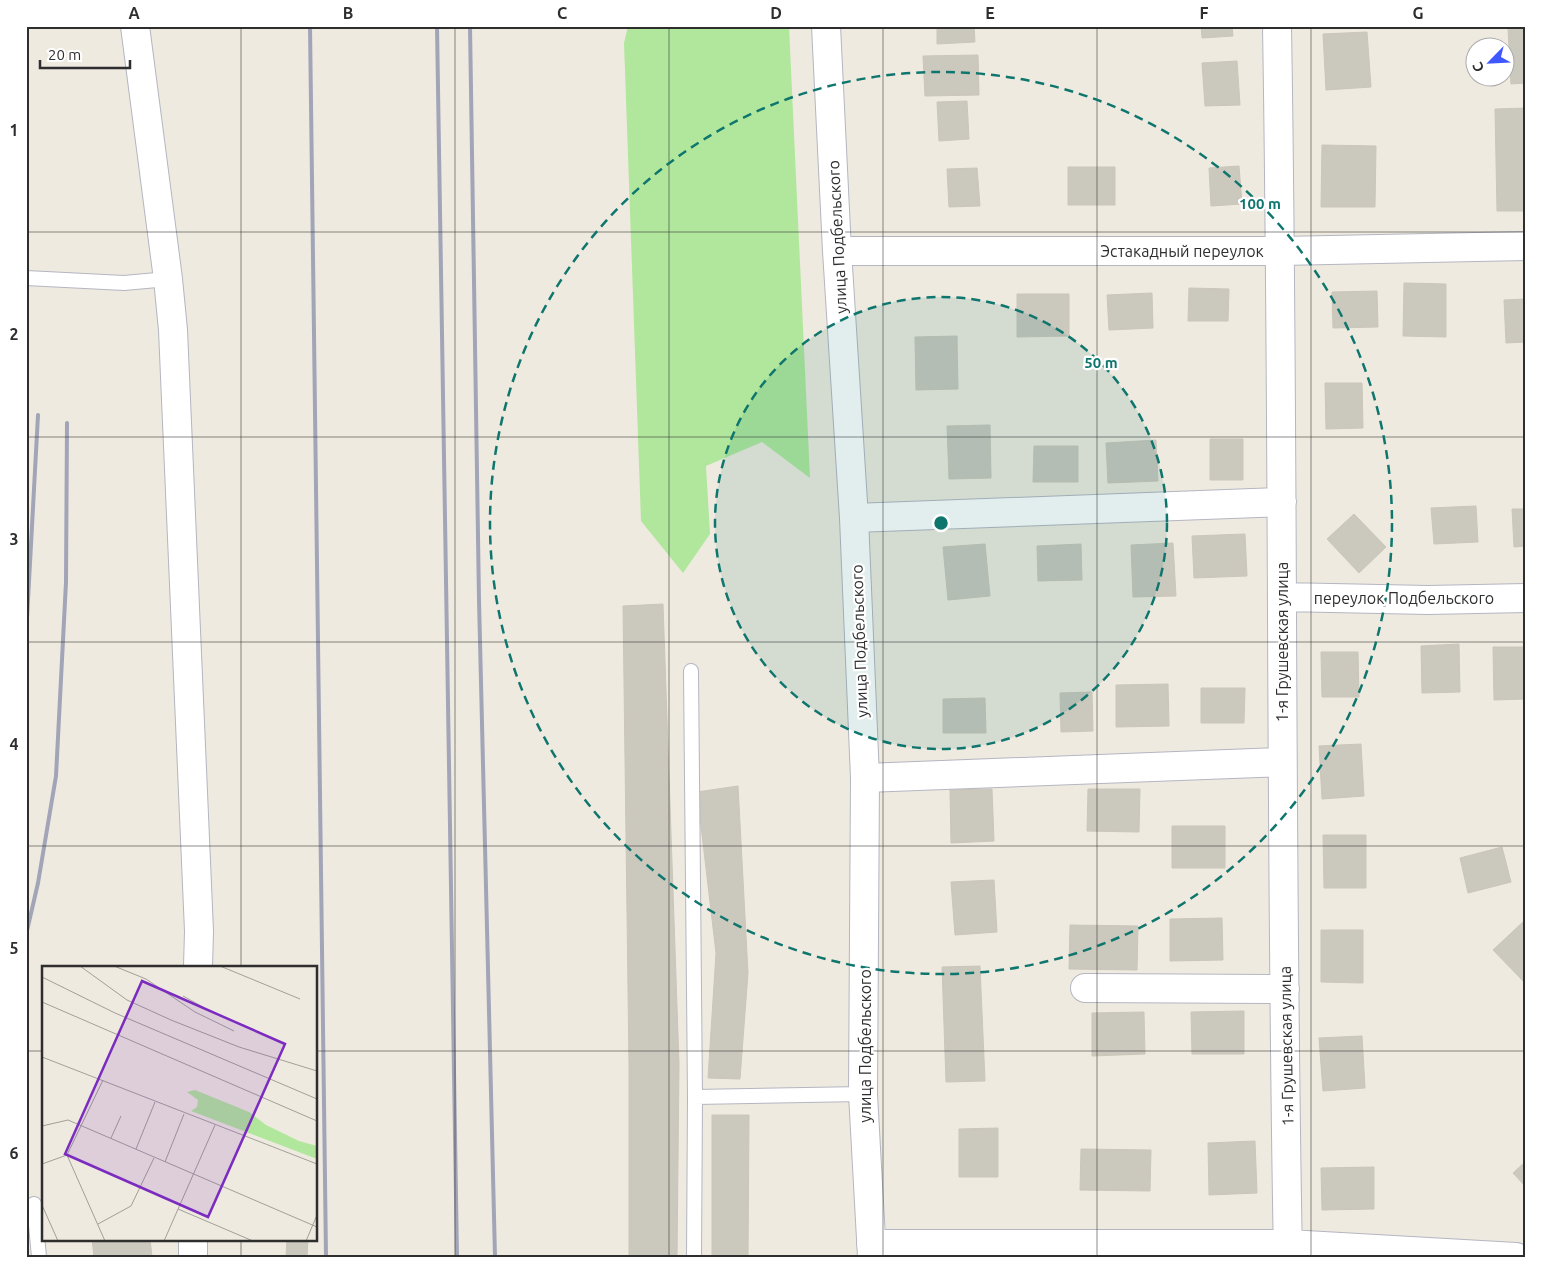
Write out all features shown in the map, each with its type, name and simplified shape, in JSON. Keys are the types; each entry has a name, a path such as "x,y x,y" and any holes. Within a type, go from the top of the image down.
{"street":[{"path":"135,26 168,279 173,340 199,931 198,966"},
{"name":"улица Подбельского","path":"826,26 837,251 854,518 865,778 864,1094 871,1250"},
{"name":"1-я Грушевская улица","path":"1277,26 1281,251 1282,762 1288,1251"},
{"name":"Эстакадный переулок","path":"837,251 1281,251 1526,246"},
{"path":"854,518 1282,502"},
{"name":"переулок Подбельского","path":"1283,597 1428,600 1526,598"},
{"path":"865,778 1282,762"},
{"path":"1086,988 1285,989"},
{"path":"193,1240 193,1257"},
{"path":"871,1250 1288,1251 1516,1257"}],"lane":[{"path":"26,278 124,282 168,279"},
{"path":"692,672 695,1097 694,1257"},
{"path":"695,1097 864,1094"},
{"path":"34,1204 38,1257"}],"green space":[{"path":"628,26 789,26 810,478 762,442 706,466 710,534 683,573 641,521 624,43"}],"building":[{"path":"937,26 974,26 975,42 937,44"},
{"path":"1201,26 1232,26 1233,36 1202,38"},
{"path":"1526,27 1526,83 1514,84 1514,38 1509,38 1508,28"},
{"path":"1367,32 1371,87 1326,90 1323,34"},
{"path":"978,55 979,95 925,96 923,56"},
{"path":"1237,61 1240,105 1205,106 1202,63"},
{"path":"967,101 969,139 939,141 937,102"},
{"path":"1526,108 1526,211 1497,211 1495,109"},
{"path":"1322,145 1376,146 1375,207 1321,207"},
{"path":"1239,166 1242,204 1211,206 1209,168"},
{"path":"1068,167 1115,167 1115,205 1068,205"},
{"path":"977,168 980,206 949,207 947,169"},
{"path":"1404,283 1446,284 1446,337 1403,336"},
{"path":"1189,288 1229,289 1228,321 1188,321"},
{"path":"1377,291 1378,327 1333,328 1332,292"},
{"path":"1152,293 1153,328 1109,330 1107,295"},
{"path":"1017,294 1069,294 1069,336 1017,337"},
{"path":"1526,299 1526,342 1506,343 1504,300"},
{"path":"957,336 958,389 916,390 915,337"},
{"path":"1325,383 1362,383 1363,428 1326,429"},
{"path":"990,425 991,478 949,479 947,426"},
{"path":"1210,439 1243,439 1243,480 1210,480"},
{"path":"1156,440 1158,481 1108,483 1106,443"},
{"path":"1034,446 1078,446 1078,482 1033,482"},
{"path":"1476,506 1478,542 1434,544 1431,508"},
{"path":"1512,509 1526,509 1526,546 1514,547"},
{"path":"1354,514 1386,547 1359,573 1327,539"},
{"path":"1245,534 1247,576 1194,578 1192,536"},
{"path":"1173,543 1176,596 1133,597 1131,545"},
{"path":"985,544 990,596 948,600 943,547"},
{"path":"1081,544 1082,580 1038,581 1037,546"},
{"path":"663,604 679,1063 677,1257 629,1257 629,1066 623,606"},
{"path":"1459,644 1460,692 1422,693 1421,646"},
{"path":"1493,647 1526,647 1526,699 1494,700"},
{"path":"1321,652 1358,652 1359,697 1322,697"},
{"path":"1168,684 1169,726 1116,727 1116,685"},
{"path":"1201,688 1245,688 1244,723 1201,723"},
{"path":"1092,692 1093,731 1061,732 1060,693"},
{"path":"985,698 986,733 943,733 943,699"},
{"path":"1361,744 1364,796 1322,799 1319,746"},
{"path":"738,786 748,973 740,1079 708,1078 716,953 697,792"},
{"path":"992,789 994,841 951,843 950,790"},
{"path":"1088,789 1140,789 1139,832 1087,831"},
{"path":"1172,826 1225,826 1225,868 1172,868"},
{"path":"1323,835 1366,835 1366,888 1324,888"},
{"path":"1502,847 1511,882 1468,893 1460,858"},
{"path":"994,880 997,932 955,935 951,882"},
{"path":"1222,918 1223,960 1170,961 1170,919"},
{"path":"1524,921 1526,923 1526,984 1493,950"},
{"path":"1070,925 1138,926 1137,970 1069,969"},
{"path":"1321,930 1363,930 1363,983 1321,982"},
{"path":"980,966 985,1081 946,1082 942,967"},
{"path":"1244,1011 1244,1054 1192,1054 1191,1012"},
{"path":"1144,1012 1145,1054 1092,1056 1092,1013"},
{"path":"1362,1036 1365,1088 1323,1091 1319,1038"},
{"path":"712,1115 749,1115 748,1257 712,1257"},
{"path":"998,1128 998,1177 959,1177 959,1129"},
{"path":"1255,1141 1257,1193 1209,1195 1208,1143"},
{"path":"1081,1149 1151,1150 1150,1191 1080,1190"},
{"path":"1526,1161 1526,1187 1513,1173"},
{"path":"1374,1167 1374,1209 1322,1210 1321,1168"},
{"path":"92,1240 150,1240 152,1257 94,1257"},
{"path":"287,1240 308,1240 307,1257 286,1257"}],"railway":[{"path":"310,26 326,1257"},
{"path":"437,26 457,1257"},
{"path":"470,26 479,600 495,1257"},
{"path":"26,637 38,415"},
{"path":"26,935 38,883 56,776 66,582 67,423"}]}
